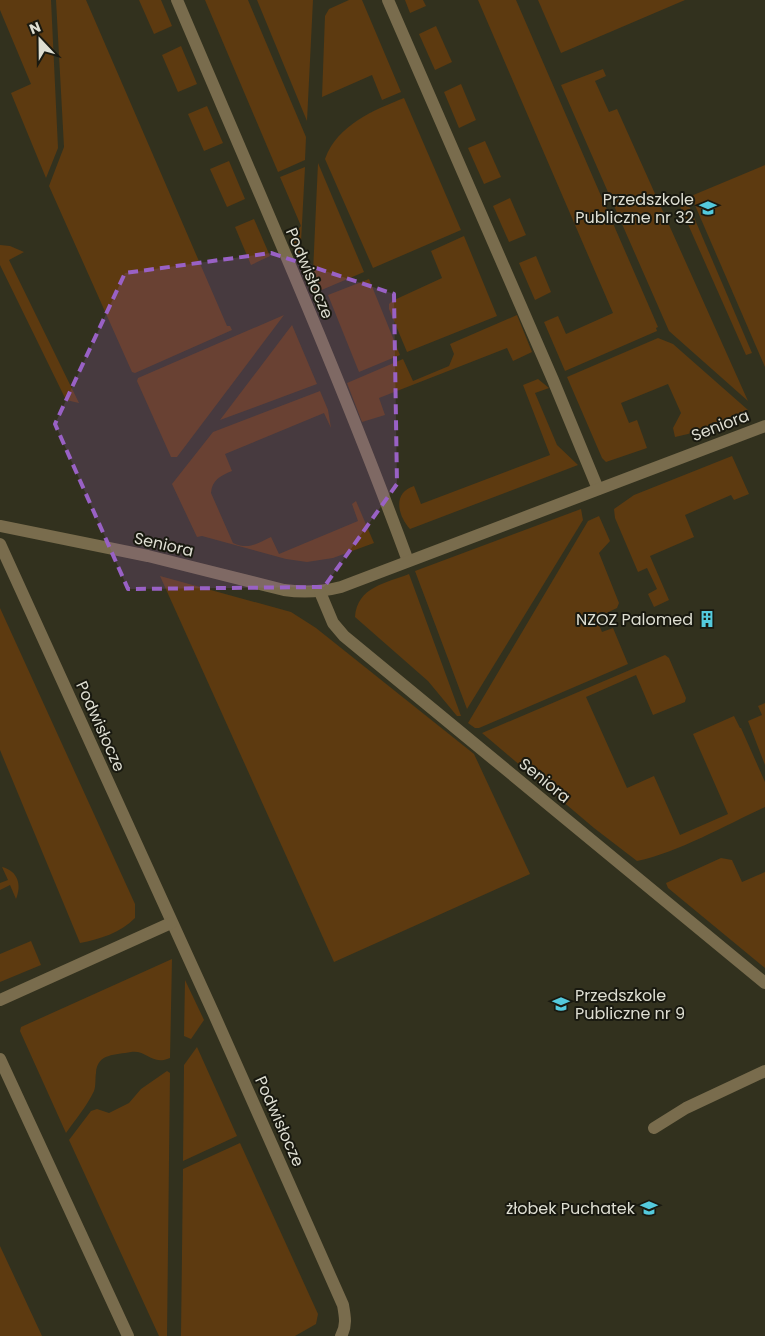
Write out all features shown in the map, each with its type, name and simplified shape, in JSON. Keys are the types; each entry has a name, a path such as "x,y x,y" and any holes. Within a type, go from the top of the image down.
{"street":[{"name":"Podwisłocze","path":"177,0 305,302 381,488 408,561"},
{"path":"388,0 553,380 598,489"},
{"name":"Seniora","path":"0,526 153,558 284,590 320,592 341,587 765,426"},
{"name":"Podwisłocze","path":"0,544 343,1304 346,1318 344,1331 341,1336"},
{"name":"Seniora","path":"320,592 333,623 344,636 765,983"},
{"path":"0,1000 171,923"},
{"path":"0,1059 128,1336"},
{"path":"654,1128 686,1108 765,1071"}],"highlighted area":[{"path":"271,253 394,294 397,484 324,587 128,589 55,424 125,273"}],"shaded area":[{"path":"0,0 51,0 58,148 46,178 11,93 31,84 0,10"},
{"path":"56,0 86,0 227,326 230,326 232,330 135,373 132,372 49,186 64,147"},
{"path":"139,0 161,0 172,26 154,34"},
{"path":"205,0 248,0 306,137 305,160 278,172"},
{"path":"257,0 313,0 307,121"},
{"path":"349,0 362,0 401,92 382,100 372,75 322,97 325,16 329,9"},
{"path":"405,0 423,0 426,6 410,13"},
{"path":"478,0 516,0 658,327 656,328 657,331 565,371 544,322 558,316 566,334 613,313"},
{"path":"538,0 685,0 561,53"},
{"path":"436,26 452,62 435,70 419,34"},
{"path":"181,46 197,84 178,92 162,55"},
{"path":"603,69 606,76 595,81 609,112 617,109 748,401 669,331 561,85"},
{"path":"461,84 476,120 459,128 444,92"},
{"path":"404,98 461,230 373,268 325,159 338,137 347,128 369,114"},
{"path":"207,106 223,143 204,151 188,114"},
{"path":"485,141 501,177 484,184 468,148"},
{"path":"229,161 245,199 227,207 210,169"},
{"path":"318,163 364,272 312,294"},
{"path":"765,165 765,367 691,196"},
{"path":"305,167 300,261 290,238 301,226 280,177"},
{"path":"510,198 526,235 509,242 493,206"},
{"path":"687,201 752,353 746,355 679,204"},
{"path":"254,219 270,256 251,265 235,227"},
{"path":"464,236 497,316 407,352 389,309 389,304 442,278 431,251"},
{"path":"0,245 10,246 24,252 9,260 79,403 66,400 0,265"},
{"path":"536,256 551,292 535,300 519,263"},
{"path":"369,279 400,355 359,372 328,295"},
{"path":"284,315 177,457 171,457 137,381 138,378"},
{"path":"517,315 532,352 513,361 507,348 379,398 385,415 362,422 347,383 403,359 413,381 449,366 454,354 450,344"},
{"path":"292,325 317,384 220,420"},
{"path":"658,338 673,344 748,410 688,434 675,437 673,428 681,413 668,384 621,403 629,423 637,420 647,448 606,462 602,458 567,377"},
{"path":"538,379 549,388 535,393 557,445 578,465 410,529 402,518 399,505 402,494 407,489 414,486 421,504 550,455 523,385"},
{"path":"320,391 328,410 331,428 324,413 225,454 232,471 217,479 211,493 233,543 239,545 257,544 271,537 279,554 358,521 352,504 356,501 374,543 333,558 307,562 286,559 202,536 197,537 172,484 213,432"},
{"path":"732,456 749,494 734,500 731,495 685,515 694,537 650,556 669,600 654,607 648,594 657,589 647,568 638,572 615,518 614,509 634,495"},
{"path":"581,509 583,520 467,709 415,571"},
{"path":"599,516 610,541 599,553 619,603 617,608 596,618 602,632 613,628 628,664 479,728 475,728 468,723 588,521"},
{"path":"409,574 461,716 457,716 428,681 355,617 361,599 367,593 382,584"},
{"path":"160,576 291,612 316,628 474,754 530,874 334,962"},
{"path":"0,608 135,904 135,918 123,928 95,940 80,943 0,750"},
{"path":"665,655 669,658 686,698 685,702 653,715 636,675 586,697 627,788 654,776 680,835 728,814 693,734 734,716 765,782 765,807 686,845 637,861 594,828 482,733"},
{"path":"765,703 765,765 748,721 762,715 758,706"},
{"path":"721,858 732,860 742,882 765,872 765,968 668,888 666,883"},
{"path":"2,867 12,872 17,879 19,889 16,899 10,885 0,890 0,883 8,880"},
{"path":"31,941 41,965 0,982 0,954"},
{"path":"172,959 170,1058 158,1060 142,1053 131,1052 104,1058 97,1066 94,1091 66,1133 20,1031 21,1027"},
{"path":"185,980 204,1020 191,1039 184,1036"},
{"path":"197,1047 237,1136 183,1161 184,1065"},
{"path":"167,1071 170,1073 167,1336 159,1336 69,1140 91,1111 97,1109 109,1113 129,1103 141,1089"},
{"path":"240,1143 318,1314 316,1324 295,1336 181,1336 183,1169"},
{"path":"0,1246 42,1336 0,1336"}],"place":[{"name":"Przedszkole Publiczne nr 32","path":"708,208"},
{"name":"NZOZ Palomed","path":"707,619"},
{"name":"Przedszkole Publiczne nr 9","path":"561,1004"},
{"name":"żłobek Puchatek","path":"649,1208"}]}
